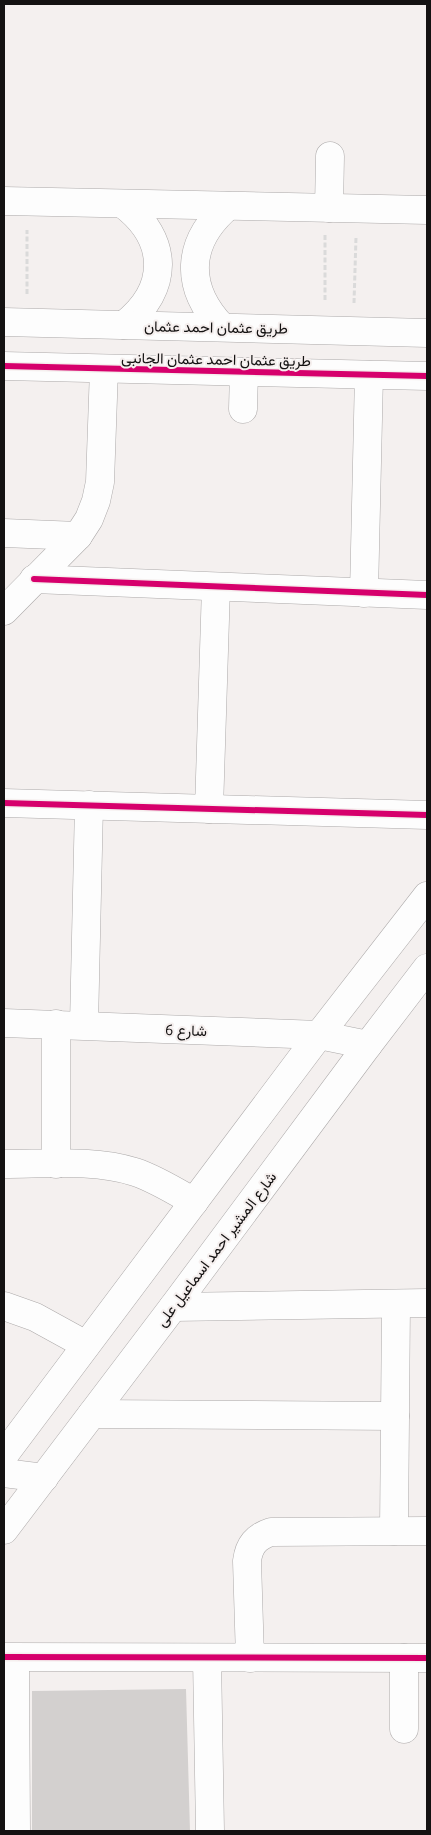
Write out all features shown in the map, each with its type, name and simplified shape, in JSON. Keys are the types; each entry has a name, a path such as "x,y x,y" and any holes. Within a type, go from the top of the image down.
{"street":[{"path":"327,208 330,156"},
{"path":"16,202 427,210"},
{"path":"123,204 147,226 154,240 158,256 158,272 148,302 137,315 124,325"},
{"path":"222,327 210,314 201,299 196,282 195,265 198,248 205,231 215,217 228,206"},
{"name":"طريق عثمان احمد عثمان","path":"15,322 427,333"},
{"name":"طريق عثمان احمد عثمان الجانبى","path":"4,366 427,376"},
{"path":"4,611 78,536 89,519 96,501 100,482 104,369"},
{"path":"243,408 244,372"},
{"path":"364,593 369,375"},
{"path":"4,533 78,536"},
{"path":"34,579 427,595"},
{"path":"209,808 216,587"},
{"path":"4,803 427,815"},
{"path":"84,1025 89,805"},
{"path":"4,1455 319,1035 427,896"},
{"name":"شارع المشير احمد اسماعيل على","path":"7,1520 44,1478 427,968"},
{"name":"شارع 6","path":"4,1023 319,1035 368,1045"},
{"path":"56,1024 56,1164"},
{"path":"4,1164 100,1165 134,1172 151,1178 194,1202"},
{"path":"173,1307 427,1303"},
{"path":"394,1531 396,1304"},
{"path":"4,1306 35,1317 86,1345"},
{"path":"92,1414 395,1416"},
{"path":"4,1473 44,1478"},
{"path":"250,1658 247,1561 248,1553 256,1539 271,1532 427,1531"},
{"path":"16,1831 9,1657 416,1658 404,1729"},
{"path":"207,1658 210,1831"}],"path":[{"path":"15,322 16,202"},
{"path":"325,330 327,208"},
{"path":"354,330 356,209"}],"building":[{"path":"186,1689 190,1831 32,1831 32,1691"}],"cycle path":[{"path":"4,366 427,376"},
{"path":"34,579 427,595"},
{"path":"4,803 427,815"},
{"path":"4,1657 427,1658"}]}
